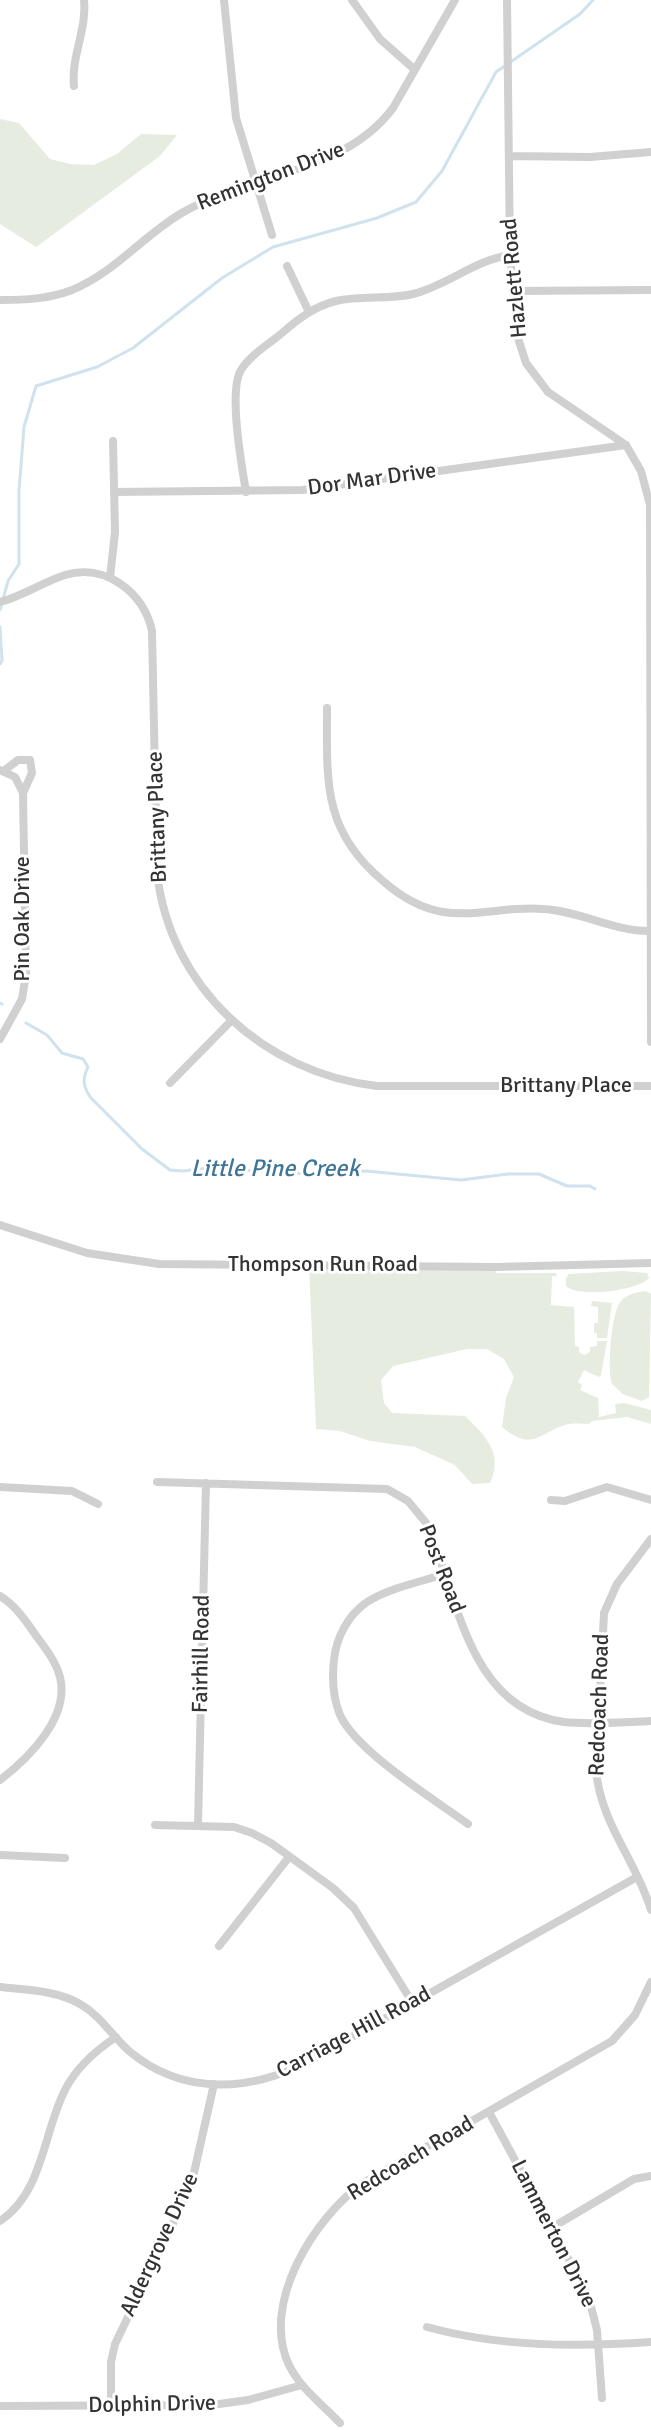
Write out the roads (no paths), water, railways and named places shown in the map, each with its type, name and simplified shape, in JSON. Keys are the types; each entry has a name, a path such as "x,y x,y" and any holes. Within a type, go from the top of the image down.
{"street":[{"path":"74,86 74,67 83,28 84,0"},
{"path":"224,0 239,135 272,235"},
{"path":"352,0 380,39 414,69"},
{"name":"Remington Drive","path":"0,300 31,300 70,291 105,273 181,214 255,182 332,157 357,143 387,116 455,0"},
{"name":"Hazlett Road","path":"507,0 510,255 517,335 526,363 538,383 557,399 626,446 645,483 651,520 651,1042"},
{"path":"509,156 590,157 651,152"},
{"path":"246,492 238,441 237,385 239,374 245,364 309,312 337,301 385,299 420,292 486,260 510,255"},
{"path":"287,266 309,312"},
{"path":"512,291 651,290"},
{"path":"110,578 115,532 113,441"},
{"name":"Dor Mar Drive","path":"115,492 302,490 626,446"},
{"name":"Brittany Place","path":"3,601 71,573 87,572 110,578 138,598 146,610 153,631 157,872 164,907 177,943 191,969 215,1003 231,1020 257,1041 294,1064 319,1075 354,1084 393,1087 651,1086"},
{"path":"327,708 329,783 338,827 357,858 398,894 416,904 442,912 547,909 628,931 650,932"},
{"name":"Pin Oak Drive","path":"0,1039 22,999 25,982 23,793 18,780 2,770 18,760 30,760 32,773 23,793"},
{"path":"170,1083 231,1020"},
{"name":"Thompson Run Road","path":"0,1225 87,1253 159,1264 507,1267 651,1263"},
{"name":"Post Road","path":"157,1482 377,1488 394,1492 414,1507 422,1517 476,1658 498,1689 532,1713 564,1722 651,1721"},
{"name":"Fairhill Road","path":"198,1825 206,1483"},
{"path":"551,1500 565,1501 607,1486 651,1500"},
{"path":"0,1487 72,1491 98,1504"},
{"name":"Redcoach Road","path":"651,1539 617,1584 607,1606 602,1631 596,1769 598,1793 611,1828 637,1877 651,1910"},
{"path":"445,1574 375,1598 362,1606 346,1624 338,1639 334,1654 333,1687 340,1714 361,1744 468,1824"},
{"path":"0,1596 19,1612 51,1656 60,1677 61,1690 58,1709 48,1729 20,1762 0,1780"},
{"path":"155,1825 198,1825 244,1830 261,1837 333,1887 354,1908 412,2002"},
{"path":"0,1855 65,1858"},
{"path":"219,1946 288,1857"},
{"name":"Carriage Hill Road","path":"0,1987 45,1992 71,2000 89,2010 131,2052 156,2068 175,2076 214,2084 248,2084 282,2075 637,1877"},
{"name":"Redcoach Road","path":"340,2423 302,2385 289,2366 284,2351 281,2314 287,2290 318,2229 343,2199 363,2183 612,2042 635,2015 651,1982"},
{"path":"0,2221 15,2210 29,2189 66,2088 83,2065 116,2037"},
{"name":"Aldergrove Drive","path":"111,2406 111,2362 115,2344 191,2186 214,2084"},
{"name":"Lammerton Drive","path":"489,2112 588,2295 595,2319 602,2398"},
{"path":"553,2227 634,2180 651,2176"},
{"path":"427,2327 483,2340 598,2346 651,2342"},
{"name":"Dolphin Drive","path":"0,2406 212,2405 248,2400 302,2385"}],"waterway":[{"path":"0,610 8,581 19,564 19,491 24,427 36,386 97,367 133,348 222,278 273,247 377,218 416,202 442,171 496,72 580,14 593,0"},
{"path":"0,627 2,661 0,664"},
{"name":"Little Pine Creek","path":"26,1023 47,1035 62,1053 83,1059 88,1067 84,1079 85,1087 91,1098 142,1149 170,1170 208,1168 311,1174 366,1171 461,1180 508,1174 539,1174 567,1186 590,1186 595,1189"}]}
